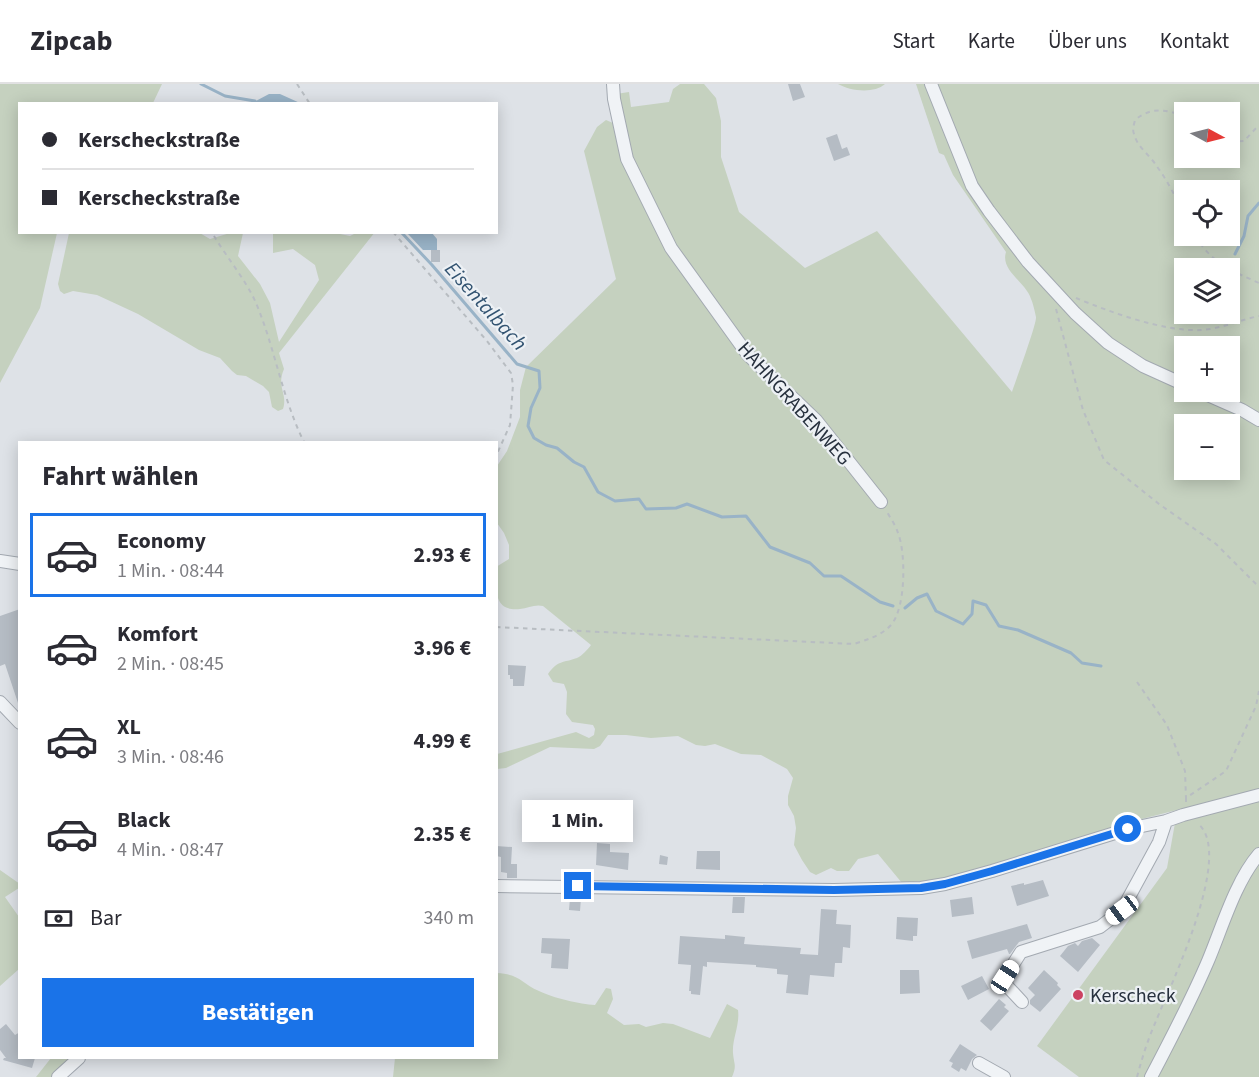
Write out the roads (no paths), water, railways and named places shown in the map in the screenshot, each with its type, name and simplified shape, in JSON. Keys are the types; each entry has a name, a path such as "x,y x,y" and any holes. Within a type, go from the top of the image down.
{"street":[{"name":"HAHNGRABENWEG","path":"613,84 627,159 671,248 748,355 816,420 881,502"},
{"path":"931,84 972,186 988,211 1028,262 1075,313 1108,343 1143,366 1174,380"},
{"path":"1224,402 1259,420"},
{"path":"0,561 18,564"},
{"path":"0,702 18,721"},
{"path":"498,886 834,890 921,888 945,884 1128,829 1166,821 1259,795"},
{"path":"1022,1002 1006,986 1005,977 1021,952 1100,927 1122,910 1159,842 1166,821"},
{"path":"1151,1077 1201,977 1252,862 1259,854"},
{"path":"58,1077 78,1059"},
{"path":"979,1063 1004,1077"}],"water":[{"path":"269,94 280,94 298,102 254,102"},
{"path":"408,234 433,234 437,239 437,250 423,250"}],"waterway":[{"name":"Eisentalbach","path":"201,84 225,96 256,102"},
{"path":"1235,254 1244,236 1248,216 1259,203"},
{"name":"Eisentalbach","path":"403,234 517,364 539,371 540,388 531,408 528,426 534,438 557,448 584,467 598,492 615,501 639,499 646,509 676,508 687,504 722,517 746,516 770,547 810,563 824,576 841,576 880,602 893,606"},
{"name":"Eisentalbach","path":"905,608 917,598 927,594 936,611 963,624 972,614 973,601 986,605 999,626 1018,630 1071,653 1082,663 1101,666"}],"place":[{"name":"Kerscheck","path":"1078,995"}]}
